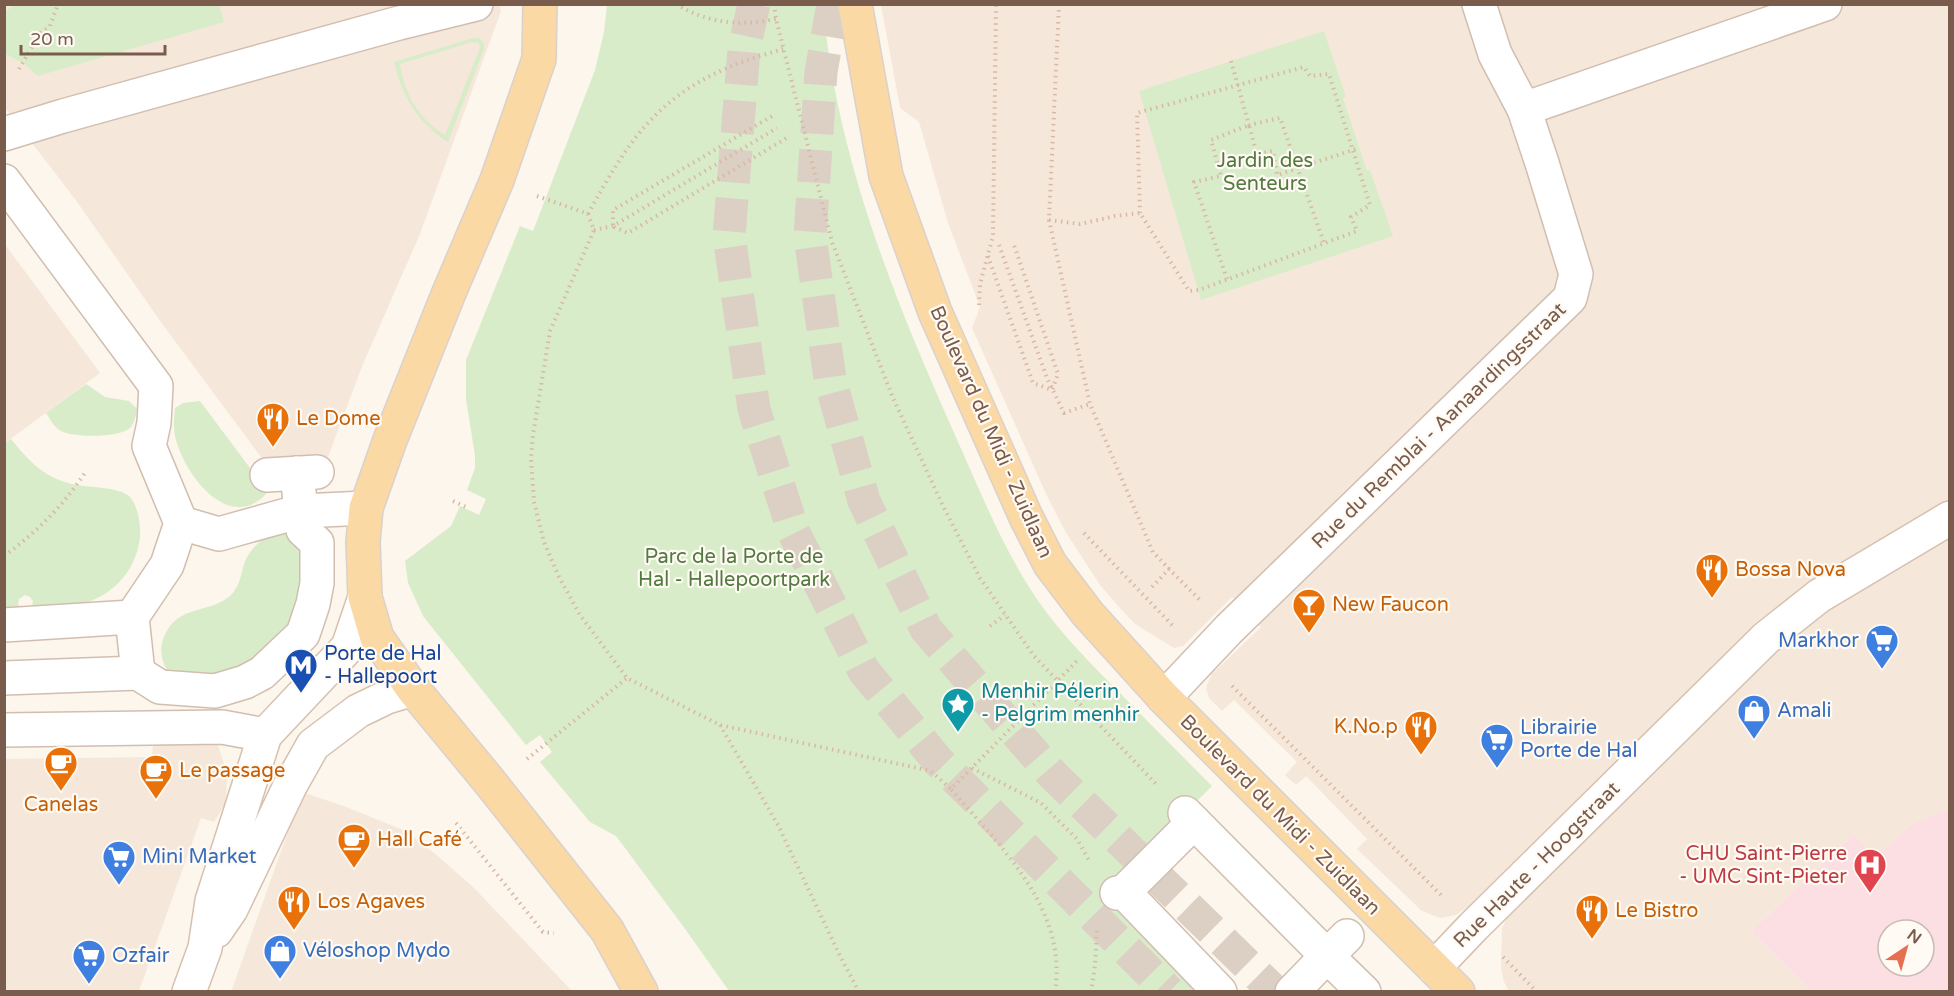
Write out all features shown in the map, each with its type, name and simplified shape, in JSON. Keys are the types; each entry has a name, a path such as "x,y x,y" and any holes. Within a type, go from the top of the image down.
{"main road":[{"path":"540,4 539,59 497,180 390,440 366,508 363,542 365,597 377,638 413,689 608,930 641,992"},
{"name":"Boulevard du Midi - Zuidlaan","path":"855,4 885,176 935,312 1026,517 1050,564 1088,614 1164,698 1458,992"}],"street":[{"path":"4,134 399,23 476,4"},
{"name":"Rue du Remblai - Aanaardingsstraat","path":"1164,698 1203,657 1570,298 1576,274 1524,109 1495,54 1479,4"},
{"path":"1524,109 1826,4"},
{"path":"4,181 156,386 154,423 149,446 181,523 167,565 132,617 153,691"},
{"path":"4,678 153,691 215,692 262,673 309,640 317,583 320,531 294,473"},
{"path":"181,523 219,534 320,531 366,508"},
{"name":"Rue Haute - Hoogstraat","path":"1434,968 1766,639 1819,596 1950,518"},
{"path":"189,992 205,948 212,901 265,735 348,647 365,597"},
{"path":"4,625 132,617"},
{"path":"205,948 231,909 313,745 358,711 387,697 413,689"},
{"path":"4,730 222,727 265,735 288,756 285,798"},
{"path":"1220,992 1113,893 1190,817 1337,946 1364,992"},
{"path":"1292,992 1337,946"}],"path":[{"path":"19,69 40,33 50,26 58,4"},
{"path":"676,4 695,14 717,21 751,24 776,19"},
{"path":"774,4 783,49 832,242 893,398 944,508 980,578 1034,657 1190,817"},
{"path":"979,308 980,284 993,236 996,4"},
{"path":"1059,4 1049,220 1090,404 1153,552 1208,608"},
{"path":"588,214 617,163 649,120 673,98 700,80 729,66 783,49"},
{"path":"1231,61 1257,154 1273,151 1277,175 1359,148"},
{"path":"1304,67 1310,76 1329,74 1353,150 1370,205 1351,217 1357,231 1199,290 1189,291 1140,213 1137,112 1304,67"},
{"path":"613,226 613,210 774,116"},
{"path":"1227,279 1194,182 1221,176 1211,140 1250,125 1280,118 1324,243"},
{"path":"594,230 613,226 777,128"},
{"path":"613,226 628,233 790,136"},
{"path":"527,192 588,214 594,230 550,332 531,458 534,502 544,542 580,615 627,678 720,725 931,771 951,789 1030,884 1045,913 1056,948 1054,992"},
{"path":"1049,220 1080,224 1140,213"},
{"path":"1013,242 1058,374 1052,390"},
{"path":"999,245 1052,390 1064,413 1090,404"},
{"path":"986,250 1033,383 1052,390"},
{"path":"4,556 26,540 50,516 70,495 86,471"},
{"path":"453,501 466,507"},
{"path":"1077,526 1203,657 1538,992"},
{"path":"1152,587 1169,569"},
{"path":"990,626 1005,615"},
{"path":"951,789 1106,633"},
{"path":"527,759 627,678"},
{"path":"720,725 778,825 859,992"},
{"path":"972,768 1041,803 1077,838 1094,872 1113,893 1091,992"},
{"path":"456,824 543,932"}],"shaded area":[{"path":"500,4 501,11 420,234 363,364 328,457 264,461 163,325 75,199 5,108 5,5"},
{"path":"881,5 1949,5 1949,808 1913,823 1876,857 1854,834 1751,931 1811,991 1509,991 1501,969 1502,928 1511,909 1524,891 1504,873 1472,904 1456,915 1440,918 1422,911 1357,849 1367,839 1306,776 1296,785 1285,775 1297,762 1234,700 1222,711 1209,698 1206,688 1211,675 1261,627 1232,597 1183,646 1174,648 1135,624 1100,585 1065,531 972,328 980,307 948,223 919,122 900,108"},
{"path":"4,243 100,373 5,443 4,443"},
{"path":"153,745 218,745 227,773 226,803 214,822 201,818 139,991 5,991 4,759 152,757"},
{"path":"302,792 406,831 475,889 572,991 231,992"},
{"name":"CHU Saint-Pierre - UMC Sint-Pieter","path":"1949,808 1949,991 1811,991 1751,931 1854,834 1876,857 1913,823"}],"green space":[{"path":"15,4 219,5 224,22 38,76 23,63 5,54 5,12"},
{"name":"Parc de la Porte de Hal - Hallepoortpark","path":"607,5 823,5 830,61 841,117 854,171 871,225 910,331 1005,544 1028,585 1059,628 1099,672 1212,786 1117,881 1201,991 729,991 616,836 590,822 540,762 552,752 540,735 526,745 423,616 408,583 405,561 451,526 460,506 479,515 486,499 467,490 475,468 475,456 466,399 466,360 520,226 533,231 595,70 604,32"},
{"name":"Jardin des Senteurs","path":"1324,31 1367,171 1370,170 1393,236 1201,300 1139,91"},
{"path":"473,38 479,38 484,43 484,49 448,142 428,126 412,107 401,86 394,62","holes":["472,42 479,43 480,48 445,135 428,122 414,105 405,85 400,64"]},
{"path":"86,384 105,397 129,401 137,409 131,427 126,431 97,436 76,435 61,431 56,427 46,413"},
{"path":"200,401 268,492 253,504 238,507 224,503 210,494 187,467 175,436 175,408 183,403"},
{"path":"11,439 31,461 53,477 72,484 119,491 125,493 133,501 140,527 137,550 126,574 108,592 71,606 29,609 33,601 25,595 19,599 18,604 22,610 5,610 4,443"},
{"path":"284,527 299,536 306,582 282,642 226,677 168,672 161,650 162,641 170,626 186,614 214,605 232,594 239,583 244,564 251,551 266,537"}],"tunnel":[{"path":"754,4 744,49 729,236 754,409 794,533 864,671 938,761 1169,992"},
{"path":"833,4 821,72 810,236 830,379 864,501 926,629 1052,774 1275,992"}],"place":[{"name":"Le Dome","path":"273,448"},
{"name":"Bossa Nova","path":"1712,599"},
{"name":"New Faucon","path":"1309,634"},
{"name":"Markhor","path":"1882,670"},
{"name":"Porte de Hal - Hallepoort","path":"301,694"},
{"name":"Menhir Pélerin - Pelgrim menhir","path":"958,733"},
{"name":"Amali","path":"1754,740"},
{"name":"K.No.p","path":"1421,756"},
{"name":"Librairie Porte de Hal","path":"1497,769"},
{"name":"Canelas","path":"61,792"},
{"name":"Le passage","path":"156,800"},
{"name":"Hall Café","path":"354,869"},
{"name":"Mini Market","path":"119,886"},
{"name":"CHU Saint-Pierre - UMC Sint-Pieter","path":"1870,894"},
{"name":"Los Agaves","path":"294,931"},
{"name":"Le Bistro","path":"1592,940"},
{"name":"Véloshop Mydo","path":"280,980"},
{"name":"Ozfair","path":"89,985"}]}
